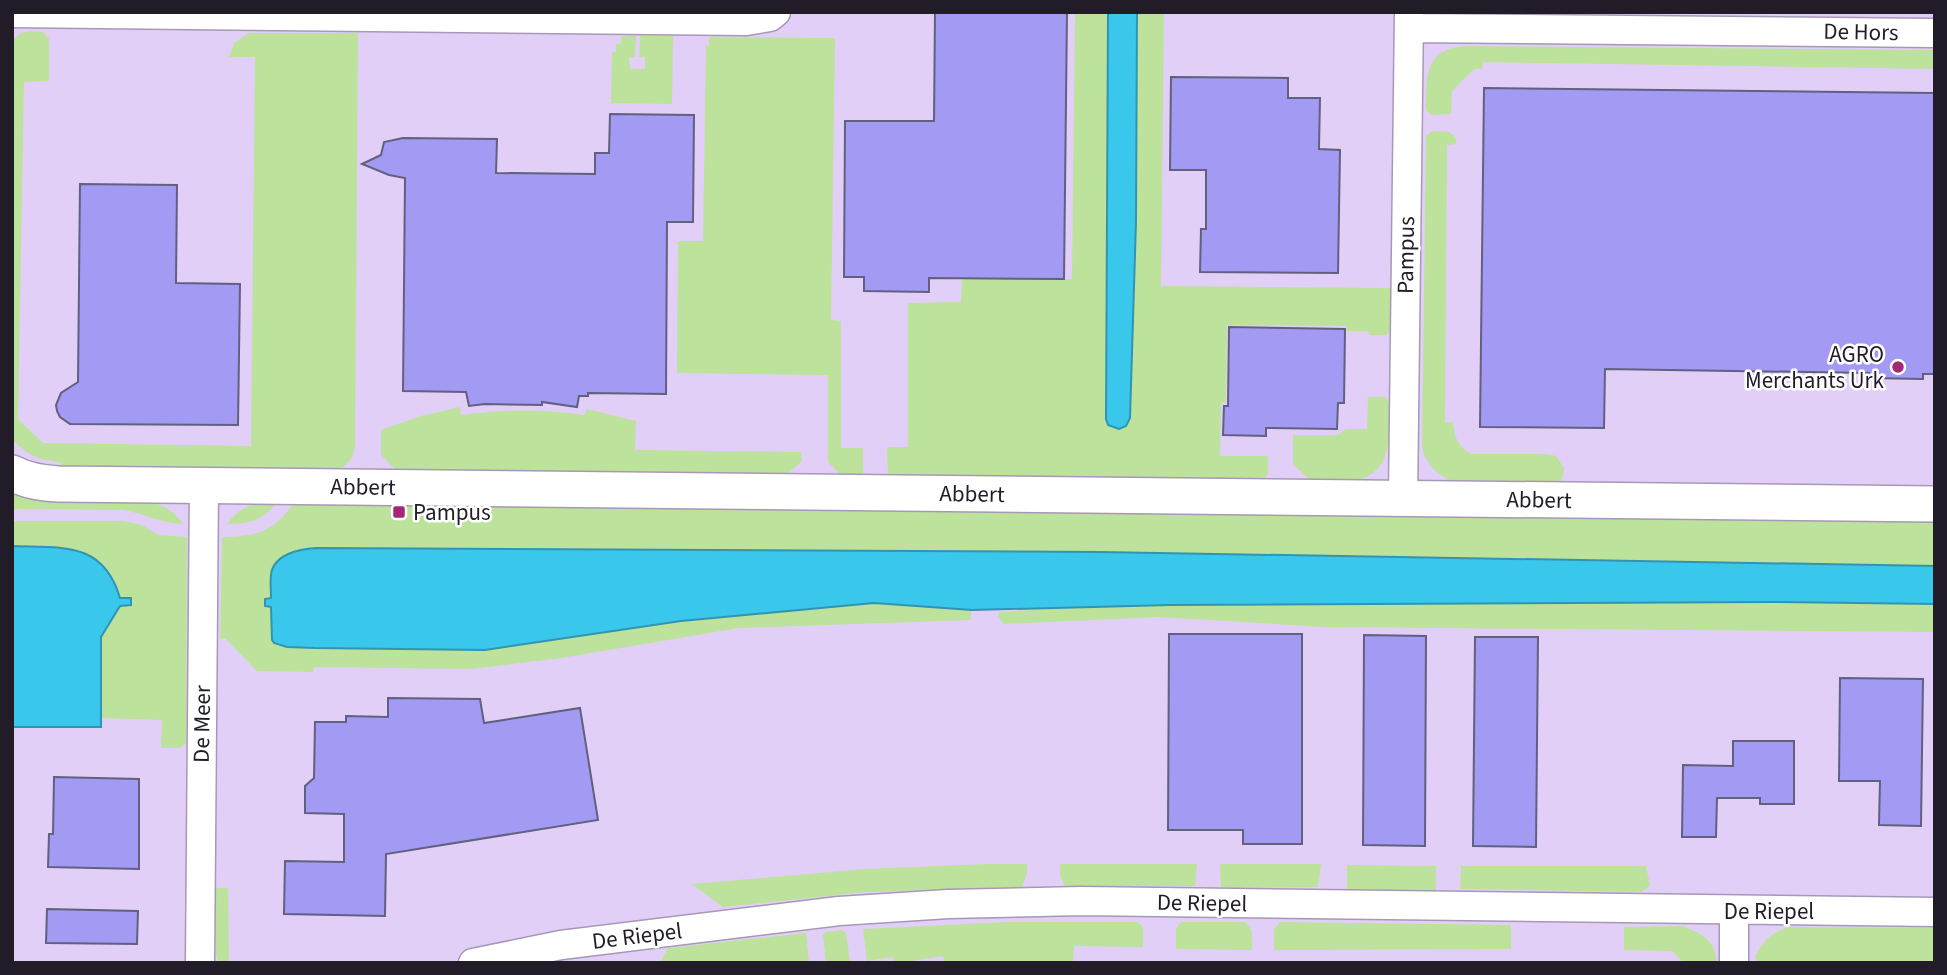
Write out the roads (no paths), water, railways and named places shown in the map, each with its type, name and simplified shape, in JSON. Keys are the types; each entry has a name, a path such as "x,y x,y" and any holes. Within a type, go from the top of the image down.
{"street":[{"path":"12,13 746,21 770,16 776,12"},
{"name":"De Hors","path":"1409,20 1875,22 1935,33"},
{"name":"Pampus","path":"1403,498 1409,20"},
{"name":"Abbert","path":"12,473 39,483 58,484 1935,504"},
{"name":"De Meer","path":"200,963 204,486"},
{"name":"De Riepel","path":"473,963 574,943 839,912 948,904 1082,901 1935,912"},
{"path":"1734,911 1734,963"}],"water":[{"path":"1108,12 1137,12 1136,221 1130,418 1126,426 1119,429 1108,425 1106,419"},
{"path":"12,546 78,551 103,566 120,598 131,598 131,605 120,606 101,637 101,727 12,727"},
{"path":"316,548 1100,552 1935,566 1935,604 1770,602 1170,605 972,610 874,603 681,621 485,650 315,648 287,647 274,643 271,607 265,606 265,599 271,598 273,568 288,554"}],"place":[{"name":"AGRO Merchants Urk","path":"1898,367"},
{"name":"Pampus","path":"399,512"}]}
